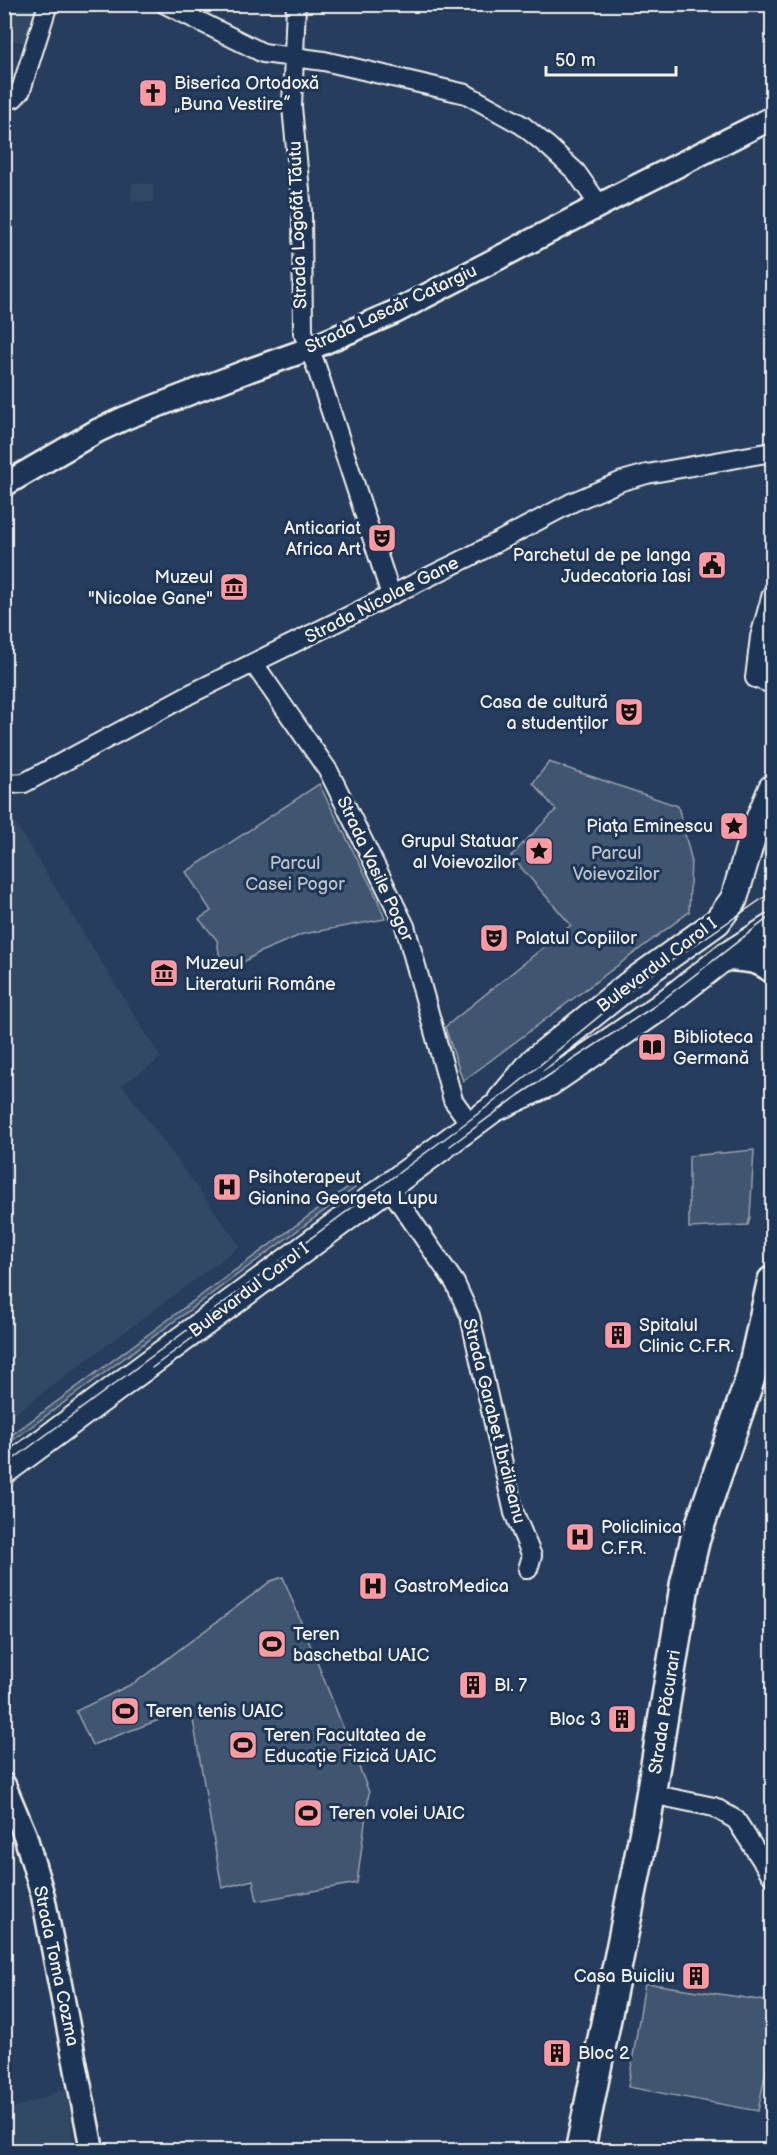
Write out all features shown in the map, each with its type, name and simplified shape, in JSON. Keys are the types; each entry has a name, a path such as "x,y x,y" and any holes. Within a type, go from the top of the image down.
{"main road":[{"name":"Bulevardul Carol I","path":"493,1109 534,1061 630,984 717,922 734,899 753,834 772,788"},
{"path":"772,804 772,820"},
{"name":"Bulevardul Carol I","path":"4,1471 493,1109 549,1083 772,927"},
{"path":"728,956 748,957 764,962 772,968"},
{"name":"Strada Păcurari","path":"580,2151 651,1794 685,1583 695,1540 750,1379 772,1281"}],"street":[{"path":"4,100 14,98 21,90 48,4"},
{"path":"165,4 263,53 324,60 466,94 522,124 576,172 600,206"},
{"name":"Strada Logofăt Tăutu","path":"296,4 292,107 302,211 303,332 391,595"},
{"name":"Strada Lascăr Catargiu","path":"4,486 97,431 125,418 309,349 395,312 772,118"},
{"name":"Strada Nicolae Gane","path":"4,783 24,783 188,695 254,664 545,516 621,481 647,474 772,452"},
{"path":"772,594 760,637 755,678 772,684"},
{"name":"Strada Vasile Pogor","path":"254,664 329,772 405,926 453,1100 471,1125"},
{"name":"Strada Garabet Ibrăileanu","path":"388,1186 455,1283 470,1316 514,1513 532,1556 528,1569"},
{"name":"Strada Toma Cozma","path":"4,1785 25,1835 43,1896 92,2151"},
{"path":"651,1794 714,1807 736,1820 772,1876"}],"shaded area":[{"path":"4,5 38,5 27,43 5,39"},
{"path":"132,183 153,184 153,202 131,201"},
{"path":"5,807 161,1058 122,1085 240,1246 5,1421"},
{"path":"4,1834 14,1857 9,1872 14,1886 5,1893"},
{"path":"67,2088 74,2150 5,2150 5,2112"}],"green space":[{"name":"Parcul Voievozilor","path":"549,762 678,806 691,858 689,912 463,1081 445,1027 571,925 511,856 556,810 533,783"},
{"name":"Parcul Casei Pogor","path":"319,784 377,898 385,919 303,934 260,952 230,970 221,965 217,940 199,919 211,911 186,872"},
{"path":"754,1150 748,1225 689,1228 689,1156"},
{"path":"352,1184 355,1188 5,1446 5,1440"},
{"path":"283,1577 369,1792 357,1883 257,1901 253,1880 222,1888 191,1708 92,1745 76,1711 136,1682 271,1581"},
{"path":"645,1983 772,2002 772,2039 758,2111 628,2087"}],"tram line":[{"path":"4,1466 512,1088 642,981 772,892"},
{"path":"450,1146 519,1095 656,1005 772,915"},
{"path":"152,1368 219,1318"}],"place":[{"name":"Biserica Ortodoxă „Buna Vestire”","path":"153,93"},
{"name":"Anticariat Africa Art","path":"382,538"},
{"name":"Parchetul de pe langa Judecatoria Iasi","path":"712,565"},
{"name":"Muzeul \"Nicolae Gane\"","path":"234,587"},
{"name":"Casa de cultură a studenților","path":"629,712"},
{"name":"Piața Eminescu","path":"734,826"},
{"name":"Grupul Statuar al Voievozilor","path":"539,851"},
{"name":"Palatul Copiilor","path":"494,938"},
{"name":"Muzeul Literaturii Române","path":"164,973"},
{"name":"Biblioteca Germană","path":"652,1047"},
{"name":"Psihoterapeut Gianina Georgeta Lupu","path":"227,1187"},
{"name":"Spitalul Clinic C.F.R.","path":"618,1335"},
{"name":"Policlinica C.F.R.","path":"580,1537"},
{"name":"GastroMedica","path":"373,1586"},
{"name":"Teren baschetbal UAIC","path":"272,1644"},
{"name":"Bl. 7","path":"473,1685"},
{"name":"Teren tenis UAIC","path":"125,1711"},
{"name":"Bloc 3","path":"622,1719"},
{"name":"Teren Facultatea de Educație Fizică UAIC","path":"243,1745"},
{"name":"Teren volei UAIC","path":"308,1813"},
{"name":"Casa Buicliu","path":"696,1976"},
{"name":"Bloc 2","path":"557,2053"}]}
